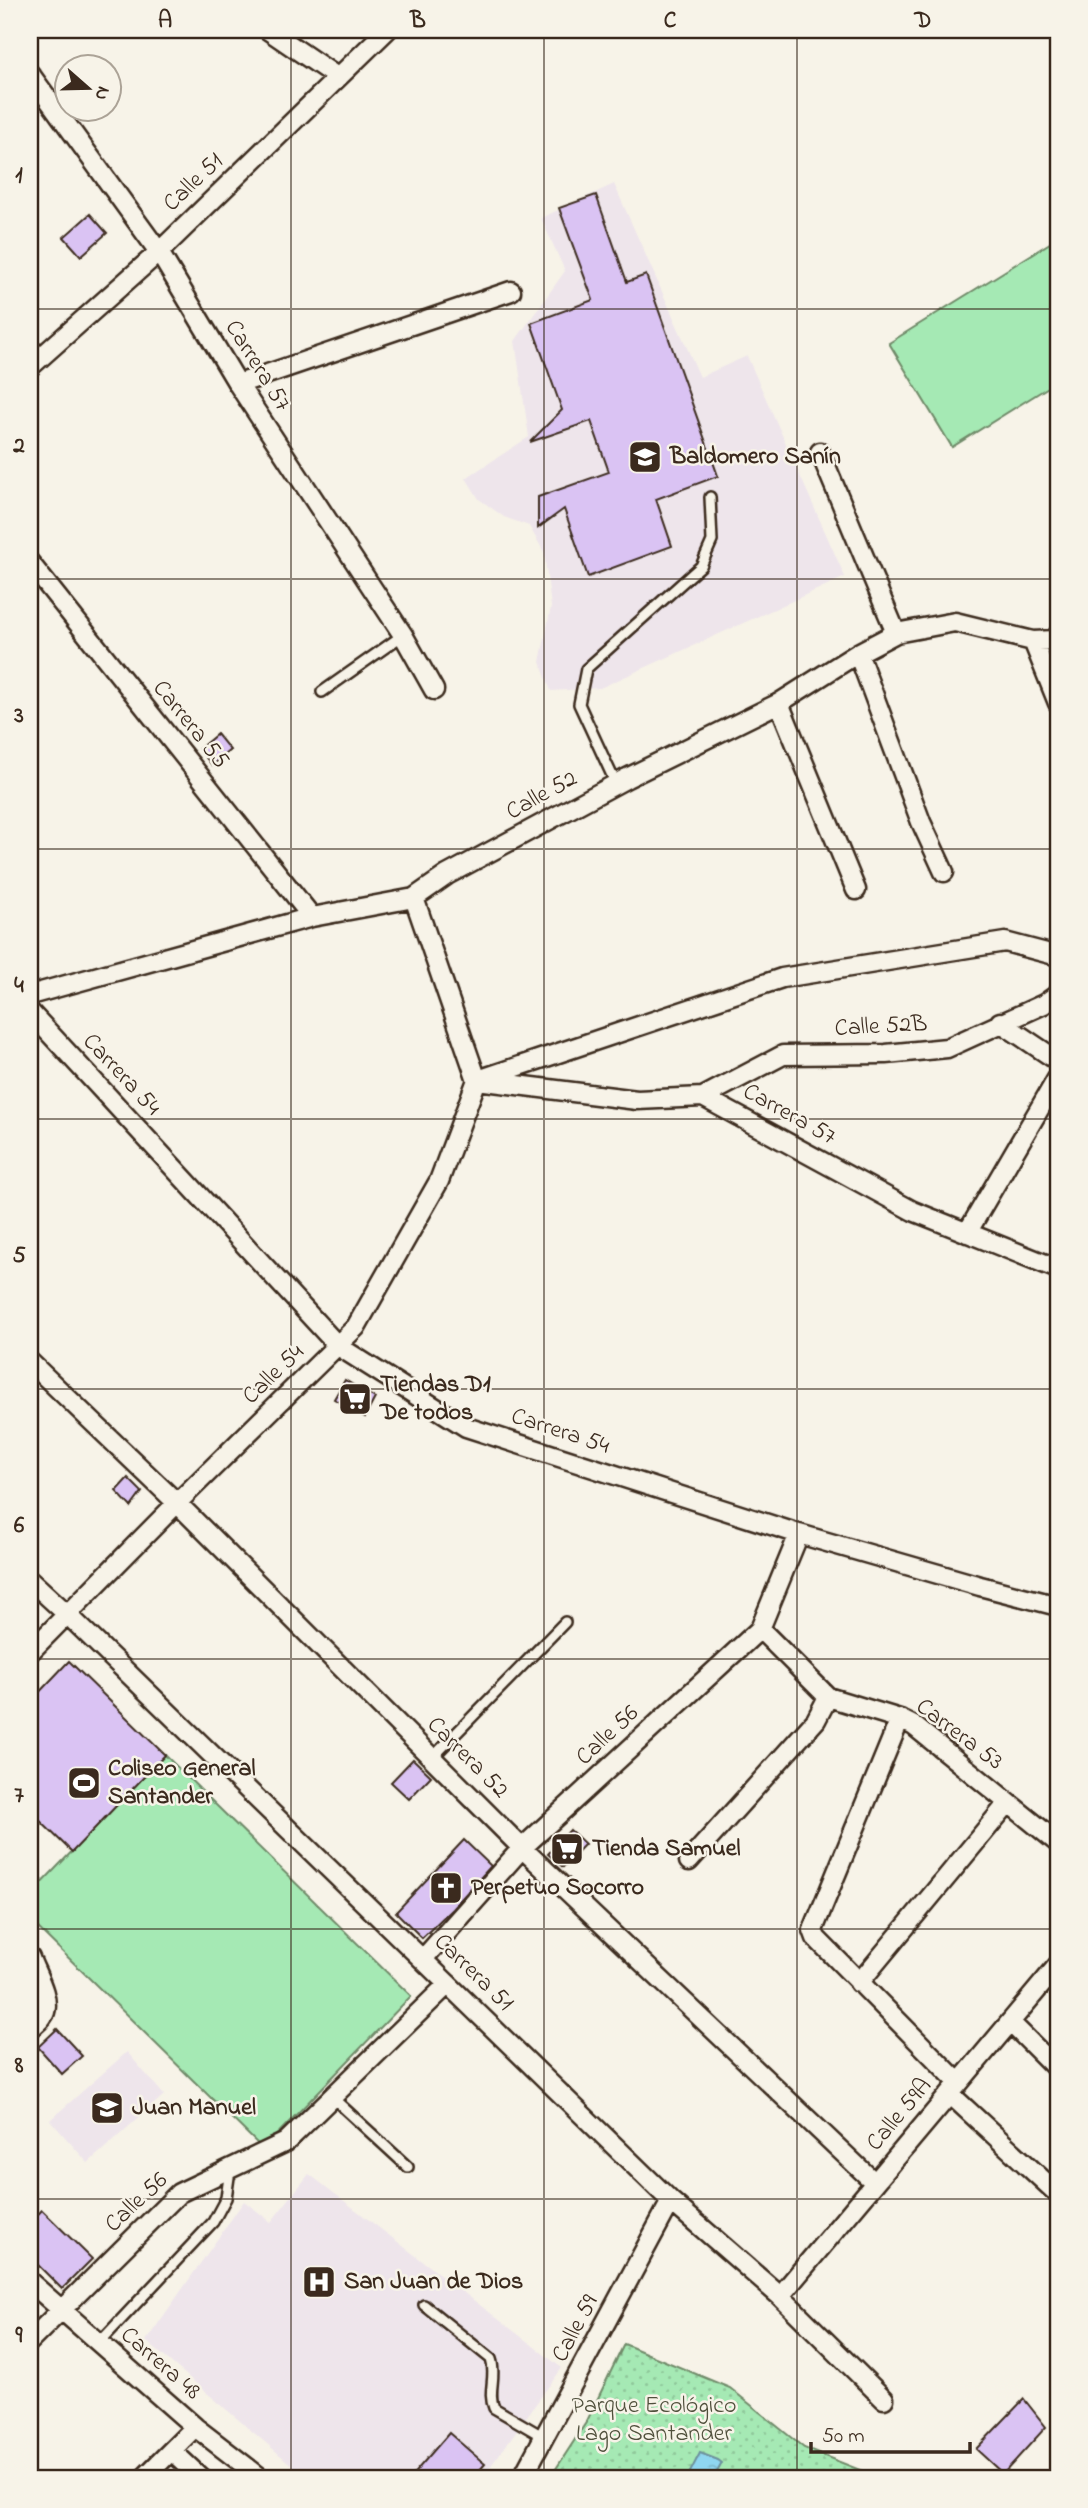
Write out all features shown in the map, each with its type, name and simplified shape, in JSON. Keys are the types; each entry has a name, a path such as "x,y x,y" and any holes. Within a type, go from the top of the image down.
{"street":[{"path":"268,30 337,77"},
{"name":"Calle 51","path":"30,367 159,252 387,30"},
{"name":"Carrera 57","path":"30,74 159,252 238,384 404,635 434,690"},
{"path":"238,384 511,291"},
{"path":"820,452 896,633"},
{"name":"Carrera 55","path":"30,563 312,917"},
{"name":"Calle 52","path":"30,995 312,917 414,898 447,875 616,784 779,703 858,653 896,633 955,622 1034,641 1055,640 1058,635"},
{"path":"1034,641 1058,703"},
{"path":"858,653 921,822 944,872"},
{"path":"779,703 856,890"},
{"path":"414,898 477,1080 782,978 1005,942 1058,956"},
{"name":"Calle 52B","path":"704,1097 783,1055 886,1054 947,1048 1044,1004 1058,994"},
{"name":"Carrera 54","path":"30,1012 338,1346 466,1427 799,1534 1058,1606"},
{"path":"1000,1023 1058,1061"},
{"path":"967,1233 1058,1077"},
{"name":"Carrera 57","path":"477,1080 637,1100 704,1097 913,1211 1058,1269"},
{"name":"Calle 54","path":"30,1652 356,1327 439,1181 477,1080"},
{"name":"Carrera 52","path":"30,1362 177,1503 522,1848 875,2183"},
{"name":"Calle 56","path":"423,1959 522,1848 760,1629 799,1534"},
{"name":"Carrera 51","path":"30,1580 671,2201 780,2296 884,2399"},
{"name":"Carrera 53","path":"760,1629 828,1697 900,1719 914,1726 1058,1843"},
{"path":"689,1861 816,1720 828,1697"},
{"path":"900,1719 813,1930 816,1938 954,2089 1058,2194"},
{"path":"859,1983 1008,1803"},
{"path":"30,1958 44,1997 44,2015 30,2029"},
{"name":"Calle 59A","path":"780,2296 1058,1965"},
{"name":"Calle 56","path":"30,2341 179,2193 286,2142 448,1984"},
{"path":"1010,2022 1058,2070"},
{"name":"Calle 59","path":"522,2478 546,2438 671,2201"},
{"name":"Carrera 48","path":"30,2282 195,2427 261,2478"},
{"path":"144,2478 195,2427"},
{"path":"172,2451 201,2478"}],"lane":[{"path":"616,784 579,704 586,669 701,566 712,541 710,497"},
{"path":"322,692 404,635"},
{"path":"432,1758 565,1622"},
{"path":"333,2098 408,2167"},
{"path":"99,2343 213,2222 226,2198 230,2169"},
{"path":"424,2305 491,2359 495,2369 490,2399 494,2408 546,2438"}],"shaded area":[{"name":"Baldomero Sanín","path":"614,184 700,377 747,356 845,577 600,688 551,691 540,662 551,607 544,552 529,526 504,517 479,499 466,478 529,437 515,341 565,271 541,218"},
{"name":"Juan Manuel","path":"127,2052 164,2095 88,2163 50,2120"},
{"name":"San Juan de Dios","path":"309,2174 562,2368 482,2478 307,2478 146,2341 244,2201 271,2222"}],"green space":[{"path":"1058,238 1058,381 952,447 889,343"},
{"path":"165,1755 411,1996 263,2149 30,1920 30,1895"},
{"name":"Parque Ecológico Lago Santander","path":"624,2344 730,2388 804,2448 870,2474 867,2478 550,2478 587,2421"}],"water":[{"path":"700,2453 722,2463 716,2474 717,2478 687,2478"}],"building":[{"path":"596,195 627,282 646,275 718,476 656,499 672,546 588,577 564,509 538,528 538,497 609,472 591,421 530,442 562,410 531,323 593,300 559,208"},
{"path":"90,214 107,233 81,256 64,237"},
{"path":"217,734 230,750 212,765 199,749"},
{"name":"Tiendas D1 De todos","path":"345,1380 375,1398 365,1417 334,1399"},
{"path":"128,1478 142,1492 131,1507 116,1491"},
{"name":"Coliseo General Santander","path":"69,1661 165,1755 72,1852 30,1811 30,1702"},
{"path":"413,1759 431,1776 409,1799 391,1782"},
{"name":"Tienda Samuel","path":"570,1830 585,1844 563,1867 548,1854"},
{"name":"Perpetuo Socorro","path":"464,1840 491,1866 422,1938 396,1912"},
{"path":"57,2029 82,2056 62,2074 38,2047"},
{"path":"42,2210 92,2259 62,2289 30,2257 30,2223"},
{"path":"1024,2399 1046,2427 1003,2474 976,2449"},
{"path":"449,2433 485,2464 473,2478 410,2478"}],"place":[{"name":"Baldomero Sanín","path":"645,457"},
{"name":"Tiendas D1 De todos","path":"355,1399"},
{"name":"Coliseo General Santander","path":"84,1783"},
{"name":"Tienda Samuel","path":"567,1849"},
{"name":"Perpetuo Socorro","path":"446,1888"},
{"name":"Juan Manuel","path":"107,2108"},
{"name":"San Juan de Dios","path":"319,2282"}]}
